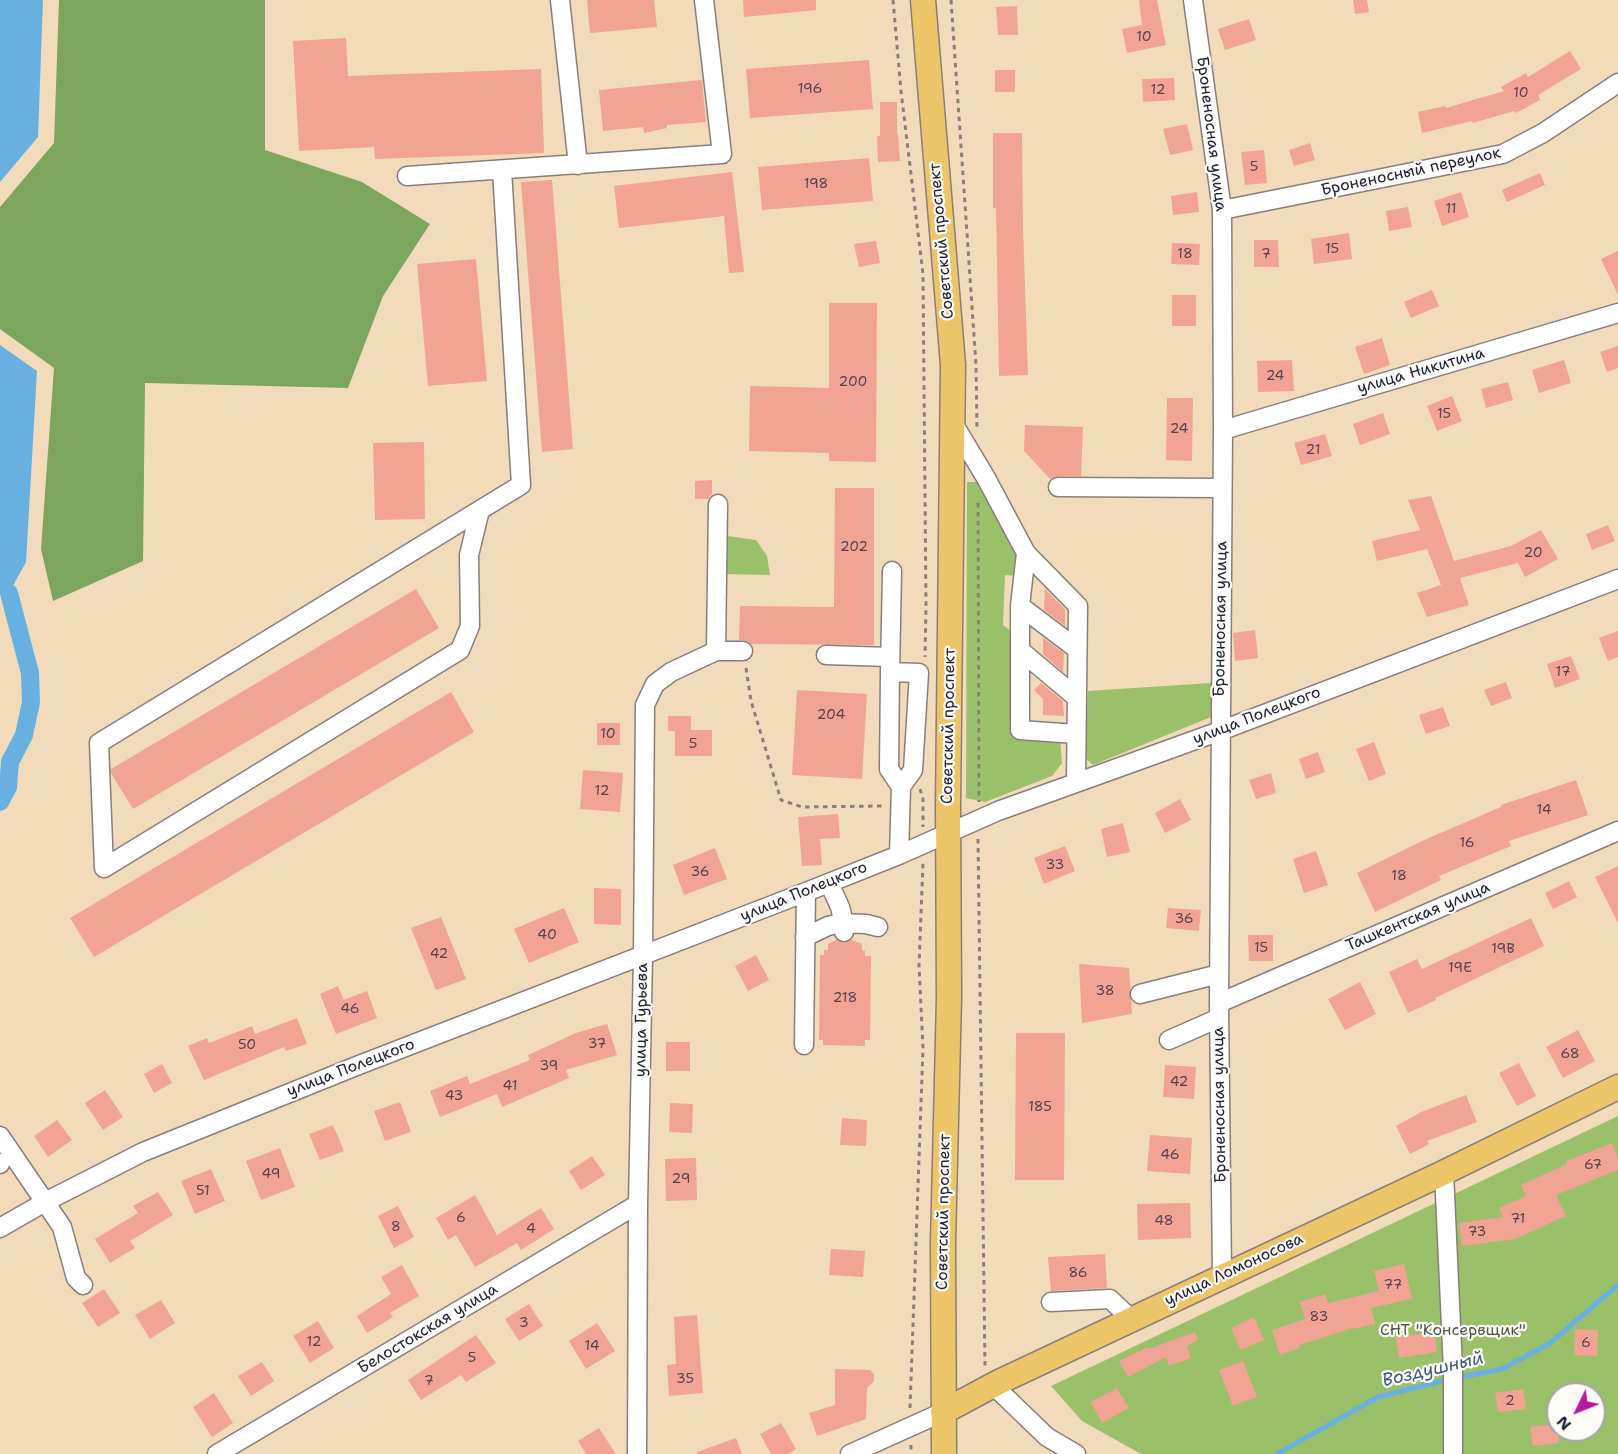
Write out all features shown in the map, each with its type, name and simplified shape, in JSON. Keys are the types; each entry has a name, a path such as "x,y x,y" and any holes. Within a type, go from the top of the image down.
{"main road":[{"name":"Советский проспект","path":"923,0 952,365 953,423 948,833 949,998 943,1242 944,1454"},
{"name":"улица Ломоносова","path":"943,1412 989,1387 1444,1172 1618,1087"}],"street":[{"path":"560,0 578,165"},
{"path":"407,176 722,154 704,0"},
{"name":"Броненосная улица","path":"1193,0 1222,210 1223,430 1219,974 1222,1276"},
{"name":"Броненосный переулок","path":"1222,210 1503,154 1543,133 1618,83"},
{"path":"480,510 469,555 470,626 460,650 104,868 99,743 480,510 521,485 502,170"},
{"name":"улица Никитина","path":"1223,430 1618,313"},
{"path":"953,423 1026,553 1078,606 1076,782"},
{"path":"952,483 982,477"},
{"path":"1058,487 1222,488"},
{"path":"716,651 718,504"},
{"path":"1026,553 1020,606 1020,730 1076,734"},
{"path":"892,571 889,769 901,796"},
{"name":"улица Полецкого","path":"0,1228 45,1202 143,1152 359,1065 829,883 978,820 1076,782 1220,731 1618,579"},
{"path":"1020,606 1077,650"},
{"name":"улица Гурьева","path":"637,1454 645,705 655,684 671,672 716,651 743,651"},
{"path":"1021,651 1077,698"},
{"path":"826,656 890,664 919,673 913,770 901,796 899,855"},
{"name":"Ташкентская улица","path":"1169,1040 1219,1011 1618,831"},
{"path":"829,883 844,928"},
{"path":"804,1045 806,892"},
{"path":"806,937 828,926 844,928 866,924 878,927"},
{"path":"1140,994 1219,974"},
{"path":"0,1136 62,1227 76,1278 82,1285"},
{"path":"1444,1172 1453,1370 1453,1454"},
{"name":"Белостокская улица","path":"217,1454 638,1204"},
{"path":"1051,1302 1110,1299 1131,1319"},
{"path":"989,1387 1047,1437 1076,1454"},
{"name":"улица Ломоносова","path":"850,1454 943,1412"}],"path":[{"path":"893,0 901,91 923,274 926,606 924,671 919,673"},
{"path":"951,0 976,365 977,430"},
{"path":"982,477 978,820 989,1387"},
{"path":"743,651 751,701 781,800 802,807 863,807 901,796"},
{"path":"912,1454 909,1427 923,1048 919,966 924,844 923,799 913,770"}],"green space":[{"path":"59,0 265,0 265,150 362,182 430,224 383,296 348,388 145,383 143,561 53,601 41,549 54,368 0,329 0,207 54,143"},
{"path":"967,482 980,482 1017,547 1016,576 1005,575 1003,625 1015,634 1013,719 1039,739 1039,742 1051,741 1052,738 1060,739 1062,763 1052,776 985,802 966,798"},
{"path":"720,535 756,540 767,556 770,575 721,574"},
{"path":"1211,683 1211,717 1093,765 1085,758 1088,691"},
{"name":"СНТ \"Консервщик\"","path":"1618,1116 1618,1454 1141,1454 1082,1421 1051,1386"}],"water":[{"path":"0,0 43,0 38,137 0,182"},
{"path":"0,345 37,371 26,562 9,593 0,593"}],"building":[{"path":"587,0 654,0 657,27 590,33"},
{"path":"743,0 816,0 816,10 744,17"},
{"path":"1139,0 1157,0 1166,45 1127,53 1122,29 1142,25"},
{"path":"1353,0 1367,0 1369,12 1355,14"},
{"path":"1017,6 1018,35 998,35 996,7"},
{"path":"1249,19 1256,40 1225,50 1218,29"},
{"path":"346,38 348,76 541,69 544,153 375,159 374,147 299,151 293,41"},
{"path":"1570,51 1581,69 1538,95 1540,100 1516,113 1514,111 1473,123 1472,121 1422,133 1418,112 1445,106 1446,108 1504,91 1501,87 1526,73 1528,77"},
{"path":"869,60 873,109 750,118 746,69"},
{"path":"995,70 1015,70 1015,92 995,92"},
{"path":"1174,78 1175,100 1143,102 1142,79"},
{"path":"702,80 706,122 667,125 667,128 644,133 643,127 603,131 599,90"},
{"path":"880,102 897,102 900,161 878,162 877,136 880,136"},
{"path":"1187,124 1193,150 1170,155 1163,129"},
{"path":"993,133 1022,133 1028,375 999,376 996,208 993,208"},
{"path":"1310,143 1315,160 1294,166 1289,150"},
{"path":"1264,150 1267,183 1245,185 1241,152"},
{"path":"869,158 873,201 762,210 758,167"},
{"path":"732,172 744,272 729,273 724,216 619,228 614,186"},
{"path":"1540,173 1545,185 1507,202 1502,190"},
{"path":"552,180 573,449 542,452 521,182"},
{"path":"1197,192 1199,212 1173,215 1171,196"},
{"path":"1461,192 1469,217 1442,226 1434,201"},
{"path":"1408,207 1412,227 1389,231 1386,211"},
{"path":"1349,233 1352,259 1314,264 1311,239"},
{"path":"1254,240 1278,240 1279,267 1254,267"},
{"path":"876,241 880,263 859,267 854,244"},
{"path":"1172,243 1200,244 1199,265 1171,264"},
{"path":"1618,251 1618,295 1601,259"},
{"path":"476,259 487,381 428,386 417,264"},
{"path":"1432,290 1439,306 1411,318 1404,302"},
{"path":"1172,295 1196,295 1196,326 1172,326"},
{"path":"829,303 877,303 876,462 829,461 829,453 749,451 750,386 829,388"},
{"path":"1382,338 1390,365 1364,374 1355,347"},
{"path":"1618,346 1618,368 1607,372 1600,352"},
{"path":"1292,360 1294,391 1258,392 1257,361"},
{"path":"1564,360 1571,383 1539,393 1532,370"},
{"path":"1508,382 1513,400 1486,408 1481,389"},
{"path":"1452,396 1462,421 1437,431 1427,406"},
{"path":"1167,398 1193,398 1192,461 1166,460"},
{"path":"1383,413 1390,434 1360,445 1353,424"},
{"path":"1025,425 1083,427 1081,476 1058,476 1050,479 1024,451"},
{"path":"1325,434 1332,456 1301,465 1294,443"},
{"path":"424,442 425,519 375,520 373,443"},
{"path":"712,480 712,494 708,499 695,499 695,481"},
{"path":"835,488 874,488 874,645 751,644 748,641 739,640 740,606 834,607"},
{"path":"1431,496 1454,561 1511,546 1541,530 1558,559 1525,577 1518,563 1460,578 1469,605 1427,617 1417,593 1441,585 1427,549 1377,561 1372,541 1420,530 1408,500"},
{"path":"1608,525 1615,541 1592,550 1586,534"},
{"path":"416,589 439,628 133,809 111,773 111,769"},
{"path":"1045,589 1065,609 1065,626 1044,610"},
{"path":"1255,630 1258,658 1235,661 1233,633"},
{"path":"1618,631 1618,657 1608,661 1599,638"},
{"path":"1043,638 1064,653 1063,672 1043,654"},
{"path":"1571,656 1580,679 1555,688 1547,664"},
{"path":"1506,682 1512,698 1491,706 1484,690"},
{"path":"1041,683 1063,701 1064,716 1043,715 1043,699 1034,690"},
{"path":"797,690 867,694 862,779 792,775"},
{"path":"451,692 474,732 94,957 70,918"},
{"path":"1443,707 1450,726 1426,734 1419,715"},
{"path":"668,716 691,716 691,730 712,730 712,756 675,756 675,731 668,731"},
{"path":"597,723 620,723 620,745 597,745"},
{"path":"1374,742 1386,774 1369,781 1356,749"},
{"path":"1318,752 1325,772 1306,779 1299,759"},
{"path":"583,770 623,773 620,812 580,809"},
{"path":"1271,773 1276,793 1256,799 1249,780"},
{"path":"1576,780 1588,815 1509,841 1511,846 1439,876 1441,880 1375,912 1357,873 1422,841 1501,807 1501,805"},
{"path":"1180,799 1191,820 1165,833 1155,813"},
{"path":"838,814 840,838 820,839 822,865 802,866 798,817"},
{"path":"1123,823 1130,852 1107,857 1101,829"},
{"path":"1065,846 1075,871 1044,884 1034,858"},
{"path":"715,848 727,879 684,895 673,865"},
{"path":"1316,851 1328,885 1304,893 1293,859"},
{"path":"1618,866 1618,923 1595,877"},
{"path":"1569,881 1577,897 1553,909 1545,893"},
{"path":"594,888 621,889 621,925 594,924"},
{"path":"564,908 579,942 529,963 514,929"},
{"path":"1168,908 1201,910 1199,931 1166,928"},
{"path":"441,917 466,979 436,990 411,928"},
{"path":"1531,918 1544,946 1408,1013 1389,972 1417,959 1422,969"},
{"path":"1248,935 1273,935 1273,961 1249,961"},
{"path":"836,940 845,943 852,940 862,944 865,956 871,956 870,1040 865,1040 865,1046 823,1045 823,1040 819,1040 820,955 824,955 824,950 828,950 828,944"},
{"path":"756,955 769,980 748,991 735,966"},
{"path":"1079,964 1129,968 1132,1014 1082,1023"},
{"path":"1360,982 1376,1014 1345,1030 1328,999"},
{"path":"338,986 344,1000 367,991 377,1018 336,1034 320,994"},
{"path":"297,1018 307,1044 286,1051 284,1047 204,1080 188,1046 207,1038 209,1043 252,1026 255,1034"},
{"path":"607,1024 617,1055 566,1070 569,1078 502,1107 497,1094 440,1117 430,1091 467,1076 470,1084 530,1060 528,1055 576,1033"},
{"path":"1578,1030 1595,1061 1563,1078 1546,1047"},
{"path":"1016,1033 1065,1033 1064,1180 1015,1180"},
{"path":"666,1042 690,1042 690,1071 666,1071"},
{"path":"1519,1063 1536,1096 1517,1106 1499,1073"},
{"path":"162,1064 172,1083 154,1093 144,1074"},
{"path":"1165,1065 1196,1067 1194,1099 1163,1097"},
{"path":"105,1090 123,1117 103,1130 85,1103"},
{"path":"1466,1095 1477,1122 1427,1141 1429,1144 1410,1154 1396,1126 1421,1112"},
{"path":"400,1102 411,1132 385,1141 374,1111"},
{"path":"670,1103 693,1104 692,1133 669,1132"},
{"path":"842,1118 867,1120 866,1146 840,1145"},
{"path":"57,1120 72,1140 48,1157 34,1136"},
{"path":"333,1125 344,1151 320,1160 309,1134"},
{"path":"1150,1135 1192,1138 1190,1174 1147,1171"},
{"path":"1612,1143 1618,1158 1618,1170 1556,1195 1566,1216 1515,1239 1462,1246 1459,1223 1503,1217 1499,1208 1526,1196 1521,1185 1567,1164 1566,1161"},
{"path":"280,1148 295,1187 261,1200 246,1161"},
{"path":"592,1156 605,1175 581,1190 569,1171"},
{"path":"696,1158 697,1200 666,1201 665,1159"},
{"path":"211,1169 225,1201 195,1214 181,1181"},
{"path":"158,1192 173,1215 130,1241 135,1248 110,1263 95,1239 138,1213 133,1206"},
{"path":"475,1195 497,1235 541,1208 554,1229 521,1250 517,1243 475,1267 456,1235 448,1240 436,1218"},
{"path":"1190,1203 1191,1238 1138,1240 1137,1204"},
{"path":"398,1206 414,1237 394,1248 378,1216"},
{"path":"831,1249 865,1251 863,1277 829,1275"},
{"path":"1105,1254 1107,1288 1051,1291 1048,1257"},
{"path":"1404,1264 1412,1299 1371,1308 1375,1324 1353,1328 1299,1345 1300,1348 1280,1355 1272,1330 1305,1319 1300,1302 1325,1294 1328,1303 1379,1291 1374,1271"},
{"path":"402,1265 419,1296 390,1313 393,1317 367,1333 357,1316 391,1294 381,1277"},
{"path":"104,1289 120,1313 98,1327 82,1303"},
{"path":"161,1300 175,1323 150,1339 135,1315"},
{"path":"529,1304 543,1326 519,1341 505,1319"},
{"path":"697,1315 703,1393 669,1396 667,1365 676,1364 674,1317"},
{"path":"1254,1317 1264,1340 1241,1350 1231,1328"},
{"path":"318,1321 334,1348 310,1363 293,1336"},
{"path":"597,1323 615,1351 586,1369 569,1341"},
{"path":"1575,1329 1598,1330 1597,1356 1574,1355"},
{"path":"1195,1332 1198,1340 1187,1346 1191,1358 1169,1366 1166,1357 1128,1377 1119,1361 1148,1347 1149,1349"},
{"path":"1434,1332 1437,1352 1399,1358 1395,1337"},
{"path":"476,1335 496,1363 466,1382 461,1375 421,1400 408,1380"},
{"path":"1243,1361 1257,1397 1233,1406 1219,1370"},
{"path":"262,1362 274,1381 251,1396 238,1376"},
{"path":"835,1369 870,1370 874,1374 874,1381 867,1388 866,1419 817,1436 809,1413 835,1405"},
{"path":"1117,1388 1129,1408 1102,1423 1091,1402"},
{"path":"1523,1389 1526,1409 1498,1412 1495,1393"},
{"path":"214,1393 233,1423 212,1437 193,1407"},
{"path":"781,1423 796,1449 788,1454 771,1454 760,1434"},
{"path":"1546,1425 1546,1442 1559,1443 1533,1446 1530,1427"},
{"path":"599,1428 616,1454 586,1454 578,1441"},
{"path":"736,1438 742,1454 697,1454 697,1452"}],"waterway":[{"path":"0,802 8,787 10,762 24,735 31,702 30,673 9,593"},
{"name":"Воздушный","path":"1277,1454 1378,1397 1502,1369 1549,1344 1618,1285"}]}
